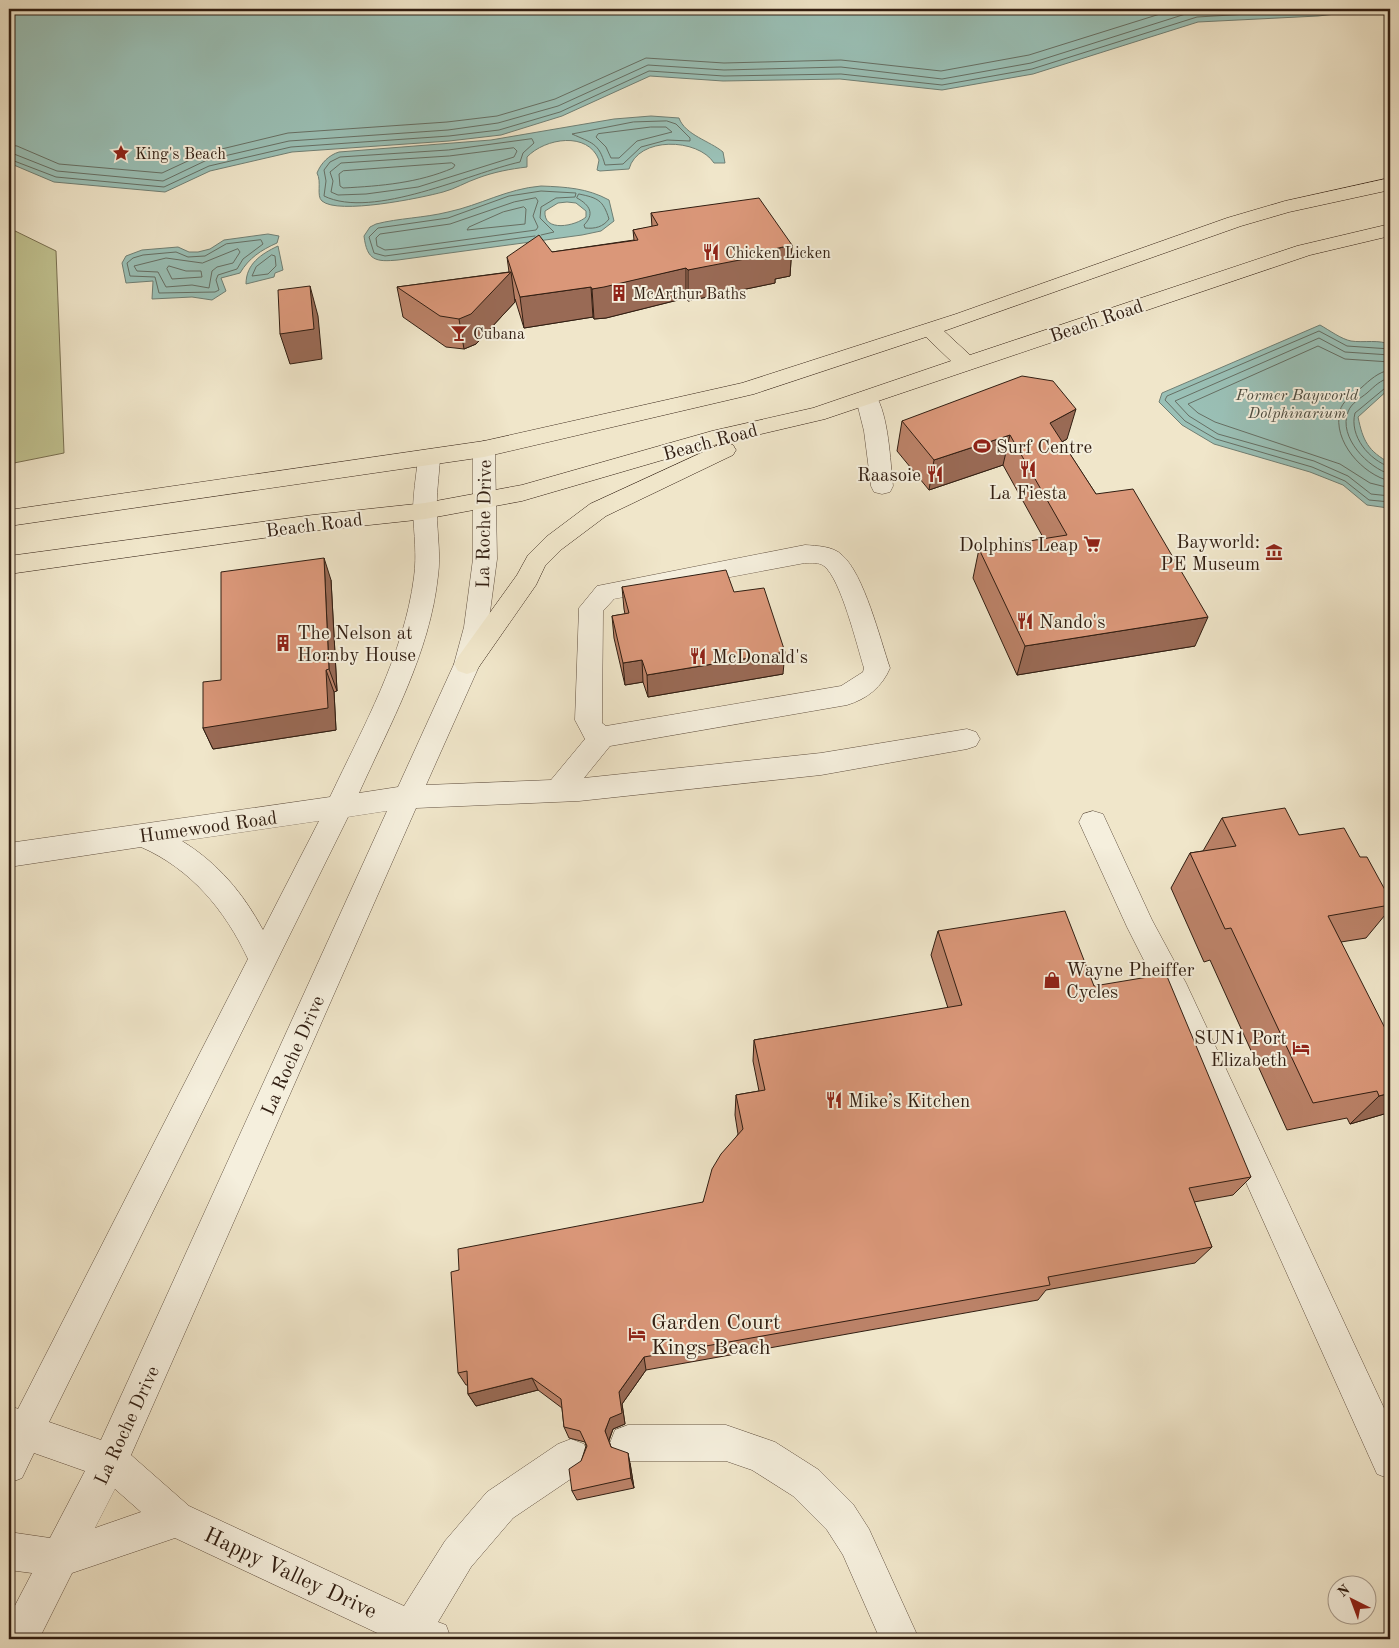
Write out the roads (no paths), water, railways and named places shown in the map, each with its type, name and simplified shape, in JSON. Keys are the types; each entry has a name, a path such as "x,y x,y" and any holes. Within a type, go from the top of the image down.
{"main road":[{"path":"9,518 429,459 484,449 746,389 930,329 1234,222 1285,208 1390,184"},
{"name":"Beach Road","path":"9,565 313,523 425,511 522,493 712,438 818,414 867,399 1278,258 1390,230"},
{"path":"930,329 967,364"},
{"path":"467,664 527,579 536,561 572,528 598,510 706,457 818,414"}],"street":[{"path":"867,399 875,431 882,486"},
{"name":"La Roche Drive","path":"18,1639 62,1558 110,1461 467,664 482,592 485,559 484,449"},
{"path":"9,1465 18,1427 263,960 339,808 403,666 417,620 426,578 428,552 425,511 429,459"},
{"path":"558,790 602,737 847,695 864,686 873,678 877,668 845,577 834,562 820,554 805,554 606,592 591,608 588,720 593,730 602,737"},
{"name":"Humewood Road","path":"9,855 408,797 558,790 821,764 967,739"},
{"path":"1093,822 1141,926 1179,1001 1390,1461"},
{"path":"141,836 174,850 218,887 251,934 263,960"},
{"name":"Happy Valley Drive","path":"18,1427 110,1461 176,1519 422,1634"},
{"path":"628,1443 726,1443 762,1455 806,1482 840,1517 856,1542 900,1639"},
{"path":"422,1634 458,1554 500,1505 571,1457"},
{"path":"9,1551 62,1558 176,1519"}],"water":[{"path":"9,9 1380,9 1318,16 1198,22 1033,74 942,90 840,79 723,81 650,76 562,116 501,135 449,141 292,152 210,171 165,192 54,182 9,163"},
{"path":"651,116 679,118 682,124 692,133 723,152 725,163 714,163 706,155 695,149 669,144 656,146 644,151 635,158 629,169 600,171 597,170 599,160 593,151 586,145 566,140 544,145 535,150 527,157 527,167 490,174 432,195 362,206 331,205 322,201 319,196 317,173 326,160 339,152 491,140 614,119"},
{"path":"541,186 568,188 601,196 609,200 614,221 601,231 582,235 398,260 378,260 367,251 364,236 370,227 376,224 448,212 516,190","holes":["558,203 576,203 586,211 586,217 581,220 561,226 554,225 546,218 545,211"]},
{"path":"268,234 279,236 277,243 256,255 240,273 221,278 226,291 212,300 192,297 152,299 153,281 126,283 122,263 126,256 142,250 178,247 189,252 198,252 210,249 224,240"},
{"path":"278,246 283,270 275,273 274,277 246,284 249,271 256,260"},
{"name":"Former Bayworld Dolphinarium","path":"1320,325 1347,340 1382,342 1390,345 1390,388 1358,417 1362,433 1372,450 1390,463 1390,506 1388,508 1367,505 1343,485 1310,472 1214,444 1182,425 1159,402 1162,393"}],"place":[{"name":"King's Beach","path":"121,153"},
{"name":"Chicken Licken","path":"711,252"},
{"name":"McArthur Baths","path":"619,293"},
{"name":"Cubana","path":"459,333"},
{"name":"Surf Centre","path":"982,446"},
{"name":"La Fiesta","path":"1028,469"},
{"name":"Raasoie","path":"935,474"},
{"name":"Dolphins Leap","path":"1092,544"},
{"name":"Bayworld: PE Museum","path":"1274,552"},
{"name":"Nando's","path":"1025,621"},
{"name":"The Nelson at Hornby House","path":"283,643"},
{"name":"McDonald's","path":"698,656"},
{"name":"Wayne Pheiffer Cycles","path":"1052,980"},
{"name":"SUN1 Port Elizabeth","path":"1301,1048"},
{"name":"Mike’s Kitchen","path":"834,1100"},
{"name":"Garden Court Kings Beach","path":"637,1334"}]}
